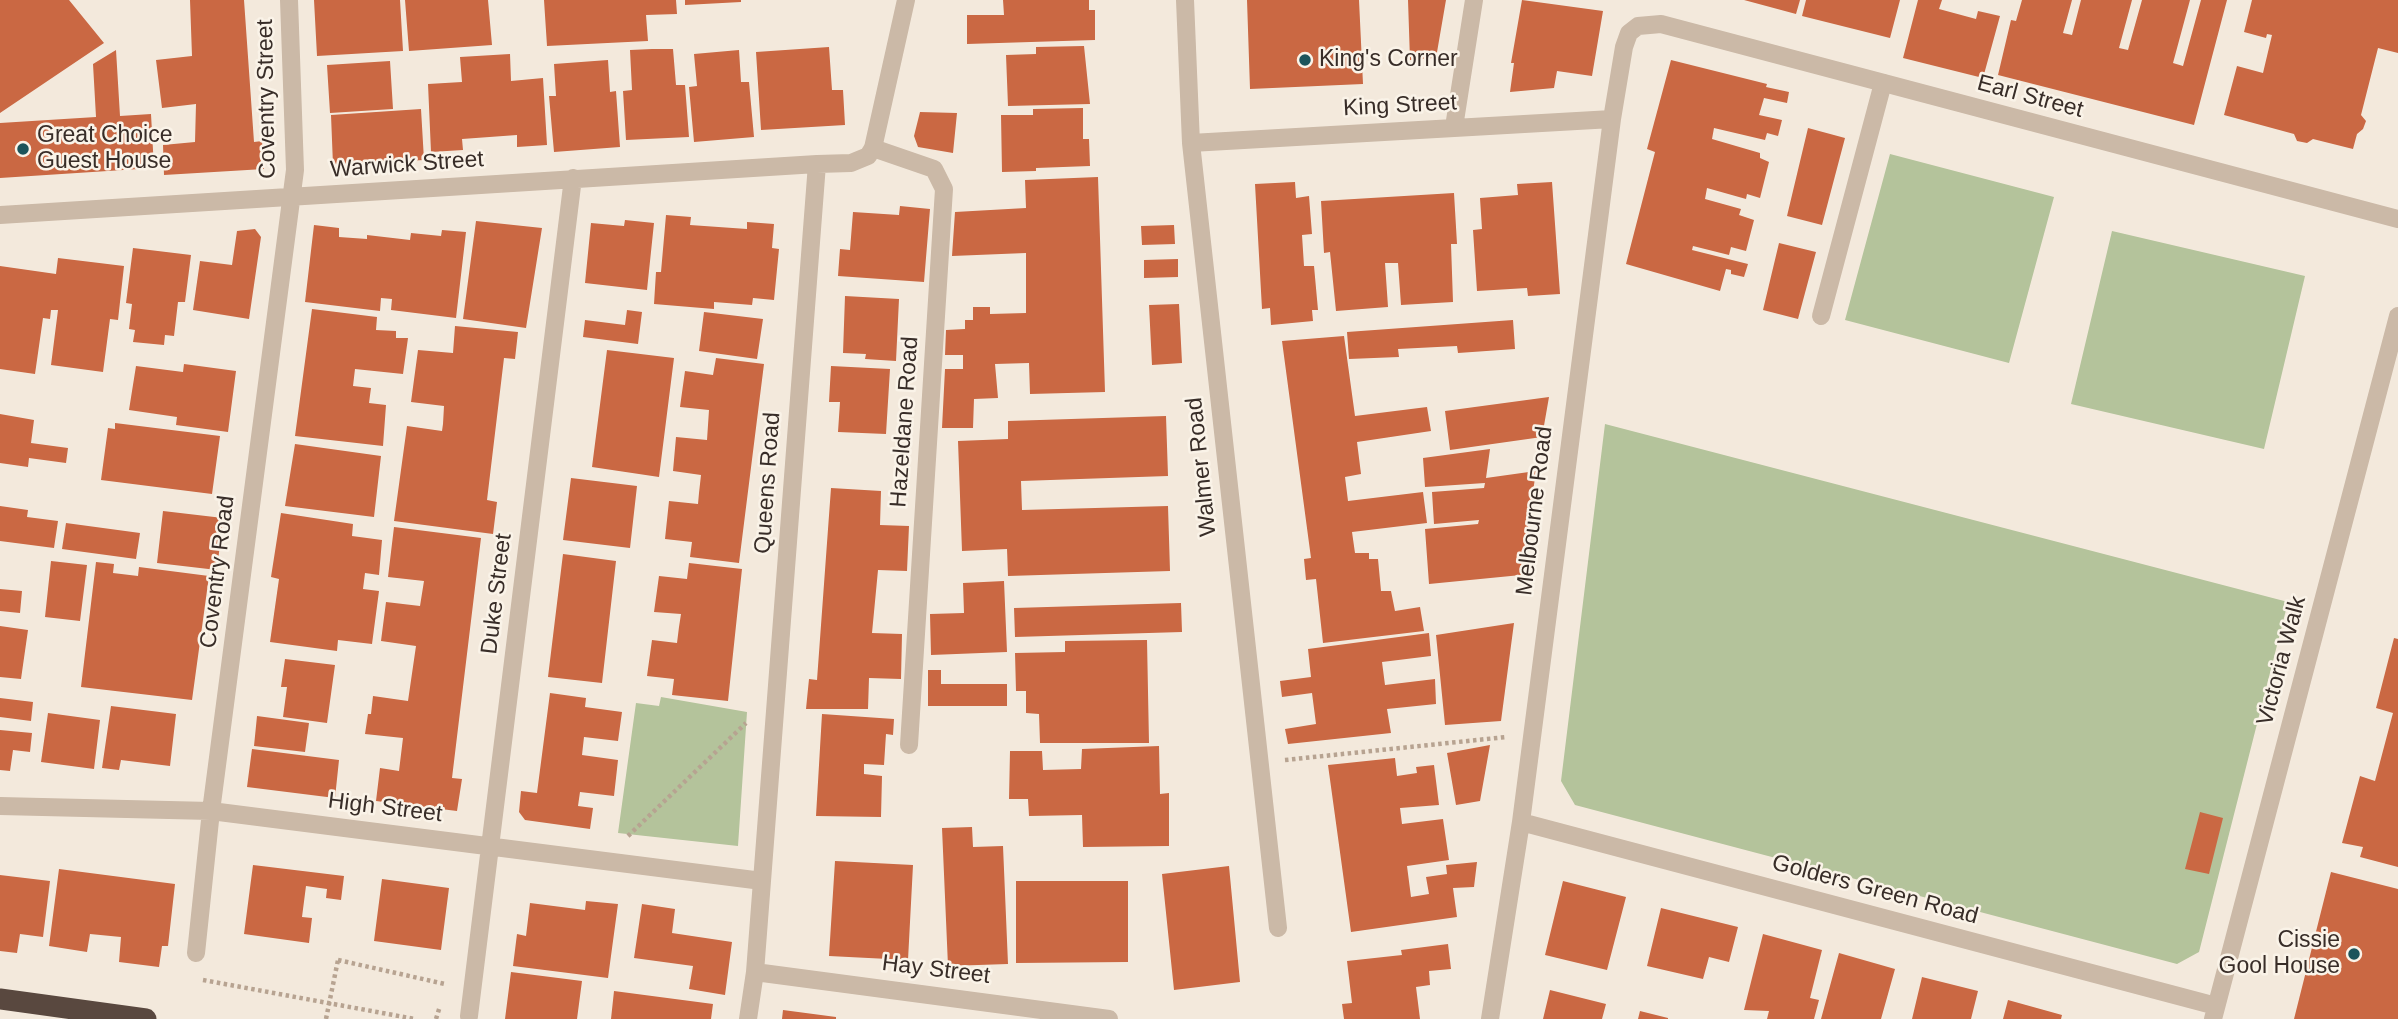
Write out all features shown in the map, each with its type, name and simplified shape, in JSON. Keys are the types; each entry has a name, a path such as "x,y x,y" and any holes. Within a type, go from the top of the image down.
{"highway":[{"path":"0,999 145,1019"}],"street":[{"name":"Coventry Street","path":"289,0 295,170 292,197"},
{"path":"817,164 851,163 868,156 873,148 906,0"},
{"name":"Walmer Road","path":"1185,0 1191,143 1278,928"},
{"path":"1454,127 1474,0"},
{"name":"Earl Street","path":"1649,23 2398,219"},
{"name":"Melbourne Road","path":"1490,1019 1521,822 1623,47 1629,33 1649,23"},
{"path":"1821,316 1883,83"},
{"name":"King Street","path":"1191,143 1612,119"},
{"name":"Hazeldane Road","path":"873,148 934,169 944,189 909,745"},
{"name":"Warwick Street","path":"0,215 817,164"},
{"name":"Queens Road","path":"748,1019 755,972 817,164"},
{"name":"Duke Street","path":"469,1016 573,178"},
{"name":"Coventry Road","path":"196,953 211,811 292,197"},
{"name":"Victoria Walk","path":"2214,1013 2398,316"},
{"name":"High Street","path":"0,806 211,811 762,881"},
{"name":"Golders Green Road","path":"1521,822 2214,1013"},
{"name":"Hay Street","path":"755,972 1032,1013 1109,1019"}],"path":[{"path":"603,861 776,694"},
{"path":"1260,763 1496,736 1531,739"},
{"path":"326,1019 338,960 446,982 436,1019"},
{"path":"202,980 415,1019"}],"green space":[{"path":"1890,154 2054,197 2009,363 1845,320"},
{"path":"2112,231 2305,276 2264,449 2071,404"},
{"path":"1605,424 2288,602 2199,952 2177,964 1575,805 1561,781"},
{"path":"661,697 747,712 738,846 618,833 636,703 659,706"}],"building":[{"path":"0,0 69,0 104,43 0,113"},
{"path":"190,0 244,0 254,142 262,141 264,169 164,175 163,145 195,142 196,104 162,108 156,60 192,56"},
{"path":"314,0 400,0 403,51 317,56"},
{"path":"405,0 488,0 492,45 409,51"},
{"path":"544,0 676,0 677,14 646,15 648,41 547,46"},
{"path":"685,0 741,0 741,2 685,5"},
{"path":"1003,0 1089,0 1089,10 1095,10 1095,40 967,44 967,15 1004,15"},
{"name":"King's Corner","path":"1247,0 1359,0 1363,84 1250,89"},
{"path":"1408,0 1446,0 1436,58 1410,60"},
{"path":"1522,0 1603,11 1592,76 1557,71 1554,88 1510,92 1514,63 1511,63"},
{"path":"1744,0 1800,0 1796,14"},
{"path":"1806,0 1900,0 1890,38 1802,16"},
{"path":"1918,0 1942,0 1939,9 1976,19 1978,11 2000,16 1983,78 1903,58"},
{"path":"2022,0 2072,0 2063,33 2072,35 2081,0 2132,0 2119,48 2128,50 2142,0 2190,0 2173,63 2183,66 2201,0 2227,0 2194,125 1998,75 2011,20 2016,21"},
{"path":"2252,0 2398,0 2398,53 2378,48 2361,115 2366,121 2357,134 2353,149 2313,139 2307,143 2297,141 2294,134 2224,115 2237,66 2263,73 2272,35 2267,34 2266,38 2244,32"},
{"path":"1084,46 1090,104 1008,106 1006,55 1036,54 1036,47"},
{"path":"829,47 832,90 843,90 845,125 761,130 756,52"},
{"path":"673,49 676,85 685,85 689,137 626,140 623,91 632,90 630,50"},
{"path":"116,50 120,116 151,114 154,168 0,178 0,123 96,117 93,64"},
{"path":"739,50 741,82 749,82 754,137 694,142 689,87 697,86 694,54"},
{"path":"510,54 511,81 543,78 547,145 517,147 517,135 462,139 463,150 431,152 428,84 462,82 460,57"},
{"path":"608,60 610,92 616,91 620,147 554,152 549,96 556,96 554,64"},
{"path":"1671,60 1789,92 1787,103 1764,98 1759,115 1782,120 1778,136 1767,133 1765,140 1714,128 1712,139 1760,153 1760,158 1769,162 1760,198 1747,194 1746,199 1707,188 1705,199 1741,209 1739,215 1754,220 1746,251 1731,247 1729,255 1693,246 1692,250 1748,264 1744,277 1731,274 1731,270 1726,269 1720,291 1626,264 1655,152 1647,149"},
{"path":"390,61 393,109 330,113 327,65"},
{"path":"1083,108 1083,139 1089,139 1090,166 1002,172 1001,115 1033,115 1033,109"},
{"path":"421,109 424,160 333,165 331,115"},
{"path":"920,112 957,113 953,153 918,147 914,136"},
{"path":"1808,128 1845,138 1822,225 1787,216"},
{"path":"1098,177 1105,392 1030,394 1029,363 995,364 998,398 974,399 973,428 942,428 945,369 963,369 963,355 945,355 946,330 965,329 965,320 973,320 973,307 990,307 990,314 1026,313 1026,253 952,256 955,212 1026,208 1025,180"},
{"path":"1295,182 1296,198 1309,196 1312,234 1302,235 1304,266 1314,266 1318,310 1312,310 1313,321 1271,325 1270,308 1262,309 1255,184"},
{"path":"1552,182 1560,294 1528,296 1527,288 1477,291 1473,230 1482,229 1480,198 1518,195 1517,184"},
{"path":"1454,193 1457,244 1451,244 1453,302 1401,305 1398,263 1385,263 1388,307 1336,311 1330,252 1324,253 1321,201"},
{"path":"900,206 930,209 924,282 838,276 840,249 850,250 853,212 899,215"},
{"path":"666,215 691,217 690,225 747,229 747,222 774,224 772,248 779,249 774,300 753,298 752,305 714,302 714,309 654,304 656,272 661,272"},
{"path":"625,220 654,223 647,290 585,283 591,223 624,226"},
{"path":"476,221 542,228 526,328 463,319"},
{"path":"314,225 339,228 339,237 367,239 367,235 410,240 411,233 441,236 442,230 466,232 456,318 391,310 392,299 381,298 380,311 305,302"},
{"path":"1174,225 1175,244 1142,245 1141,226"},
{"path":"255,229 261,237 249,319 193,310 200,261 232,265 237,231"},
{"path":"1779,243 1816,252 1798,319 1763,310"},
{"path":"133,248 191,255 185,302 178,302 174,336 165,335 164,345 133,342 135,330 129,329 132,304 126,303"},
{"path":"58,258 124,266 118,320 110,319 103,372 51,365 58,310 51,310 50,319 43,318 35,374 0,369 0,266 56,274"},
{"path":"1178,259 1178,277 1144,278 1144,260"},
{"path":"845,296 899,299 896,361 865,359 866,354 843,353"},
{"path":"1179,304 1182,363 1152,365 1149,305"},
{"path":"312,309 377,317 376,330 396,331 396,338 408,338 403,374 355,369 353,386 371,388 369,403 386,405 383,446 295,436"},
{"path":"627,310 642,312 638,344 583,337 585,320 625,325"},
{"path":"704,312 763,319 757,359 699,351"},
{"path":"1513,320 1515,349 1458,353 1457,346 1398,349 1399,357 1349,359 1347,332"},
{"path":"455,326 518,332 515,359 504,358 487,500 497,502 493,534 394,521 407,426 442,431 443,424 444,406 411,402 418,350 453,353"},
{"path":"1344,336 1355,416 1427,407 1431,431 1357,442 1361,474 1345,477 1348,501 1423,492 1427,523 1352,532 1355,553 1369,553 1369,559 1378,559 1381,591 1391,591 1395,611 1420,607 1424,631 1323,643 1316,579 1306,580 1304,559 1311,558 1282,341"},
{"path":"607,350 674,358 659,477 592,467"},
{"path":"716,358 764,364 739,563 690,557 692,542 665,539 669,501 698,504 701,475 673,471 676,437 707,440 709,410 680,407 685,371 713,375"},
{"path":"184,364 236,371 228,432 176,425 177,417 129,410 136,366 183,372"},
{"path":"831,366 890,369 886,434 838,432 840,402 829,402"},
{"path":"1549,397 1542,437 1450,450 1445,411"},
{"path":"0,414 34,420 31,443 68,448 66,463 29,458 28,467 0,463"},
{"path":"1166,416 1168,476 1021,481 1022,510 1168,506 1170,571 1008,576 1007,549 962,551 958,441 1008,439 1008,421"},
{"path":"115,423 220,436 212,494 101,480 108,428 115,429"},
{"path":"295,444 381,456 374,517 285,506"},
{"path":"1490,449 1486,478 1536,471 1521,575 1429,584 1425,529 1478,524 1479,520 1434,524 1432,492 1484,488 1485,483 1425,487 1423,458"},
{"path":"571,478 637,486 630,548 563,540"},
{"path":"831,488 881,491 880,525 909,526 907,571 878,570 872,633 902,634 901,679 869,678 868,709 806,709 809,679 817,680"},
{"path":"0,506 28,510 27,517 58,521 54,548 0,541"},
{"path":"163,511 223,518 217,570 157,563"},
{"path":"281,513 353,524 352,536 382,540 379,575 365,573 363,589 379,591 372,644 338,640 337,651 270,642 279,579 271,577"},
{"path":"66,523 140,533 136,559 62,549"},
{"path":"394,527 481,538 452,778 462,779 457,811 376,801 380,768 399,771 403,738 365,734 368,714 371,714 373,696 408,701 416,646 381,641 386,602 420,606 424,581 388,577"},
{"path":"563,554 616,561 602,683 548,677"},
{"path":"51,561 87,565 80,621 45,617"},
{"path":"96,562 114,564 113,573 138,576 139,567 209,576 192,700 81,687"},
{"path":"689,563 742,569 728,701 672,695 674,679 647,676 652,640 677,643 681,614 654,612 659,576 687,579"},
{"path":"1004,581 1007,652 931,655 930,614 964,613 963,583"},
{"path":"0,589 22,591 20,613 0,611"},
{"path":"1181,603 1182,632 1015,637 1014,608"},
{"path":"1514,623 1501,721 1445,725 1436,635"},
{"path":"0,626 28,630 21,679 0,677"},
{"path":"1429,633 1431,656 1382,662 1385,685 1435,679 1436,704 1387,709 1391,733 1288,744 1285,729 1316,724 1312,693 1282,697 1280,681 1311,677 1308,649"},
{"path":"2394,638 2398,639 2398,867 2360,857 2363,847 2342,843 2360,776 2375,781 2393,713 2376,708"},
{"path":"1147,640 1149,743 1040,743 1039,714 1026,713 1026,691 1016,691 1015,653 1065,652 1065,641"},
{"path":"285,659 335,665 327,723 283,717 287,687 281,687"},
{"path":"928,670 941,670 941,684 1007,684 1007,706 928,706"},
{"path":"550,693 586,698 585,707 622,712 618,741 584,737 582,755 618,760 614,796 580,792 578,806 593,808 590,829 525,820 519,812 521,791 537,793"},
{"path":"0,698 33,702 31,721 0,717"},
{"path":"111,706 176,714 170,766 121,760 119,770 102,768"},
{"path":"48,713 100,720 94,769 41,762"},
{"path":"822,714 894,719 893,735 886,734 884,765 864,764 864,774 882,776 881,817 816,816"},
{"path":"257,716 309,723 305,752 254,746"},
{"path":"0,730 32,733 30,752 13,750 10,771 0,770"},
{"path":"1490,745 1480,801 1456,805 1447,753"},
{"path":"1159,746 1160,794 1169,793 1169,846 1083,847 1082,815 1029,816 1028,799 1009,799 1010,751 1042,751 1043,770 1081,769 1082,749"},
{"path":"252,749 339,760 335,798 247,787"},
{"path":"1395,758 1397,776 1417,773 1416,767 1434,765 1439,805 1400,808 1402,824 1443,819 1449,860 1407,866 1411,897 1429,894 1426,877 1447,874 1446,865 1477,862 1474,887 1453,888 1457,917 1351,932 1328,765"},
{"path":"2200,812 2223,818 2209,874 2185,869"},
{"path":"972,827 973,847 1003,846 1008,964 948,966 942,828"},
{"path":"835,861 913,865 908,960 829,956"},
{"path":"253,865 344,876 341,900 326,898 327,889 306,886 302,917 312,918 309,943 244,934"},
{"path":"1229,866 1240,982 1174,990 1162,874"},
{"path":"59,869 175,884 168,946 162,946 159,967 119,962 121,937 90,934 87,952 49,946"},
{"name":"Cissie Gool House","path":"2331,872 2398,889 2398,1019 2294,1019"},
{"path":"0,875 50,881 43,937 20,934 17,953 0,951"},
{"path":"382,879 449,888 441,950 374,941"},
{"path":"1016,881 1128,881 1128,962 1016,963"},
{"path":"1563,881 1626,897 1607,970 1545,955"},
{"path":"586,901 618,904 608,978 513,966 517,934 526,936 530,903 585,910"},
{"path":"642,904 675,909 672,933 732,942 725,995 689,989 693,966 634,958"},
{"path":"1661,908 1738,927 1729,962 1709,957 1703,979 1647,966"},
{"path":"1763,934 1822,950 1810,998 1819,1000 1814,1019 1767,1019 1769,1011 1744,1010"},
{"path":"1448,944 1451,969 1429,971 1430,985 1416,987 1420,1019 1344,1019 1342,1004 1352,1003 1347,961 1402,955 1401,950"},
{"path":"1839,953 1895,969 1881,1019 1821,1019"},
{"path":"511,972 582,981 577,1019 505,1019"},
{"path":"1922,977 1978,991 1971,1019 1912,1019"},
{"path":"1550,990 1606,1004 1602,1019 1543,1019"},
{"path":"614,991 713,1004 711,1019 611,1019"},
{"path":"2008,1000 2062,1015 2061,1019 2003,1019"},
{"path":"783,1010 836,1017 836,1019 782,1019"},
{"path":"1640,1011 1668,1018 1668,1019 1638,1019"}],"place":[{"name":"King's Corner","path":"1305,60"},
{"name":"Great Choice Guest House","path":"23,149"},
{"name":"Cissie Gool House","path":"2354,954"}]}
